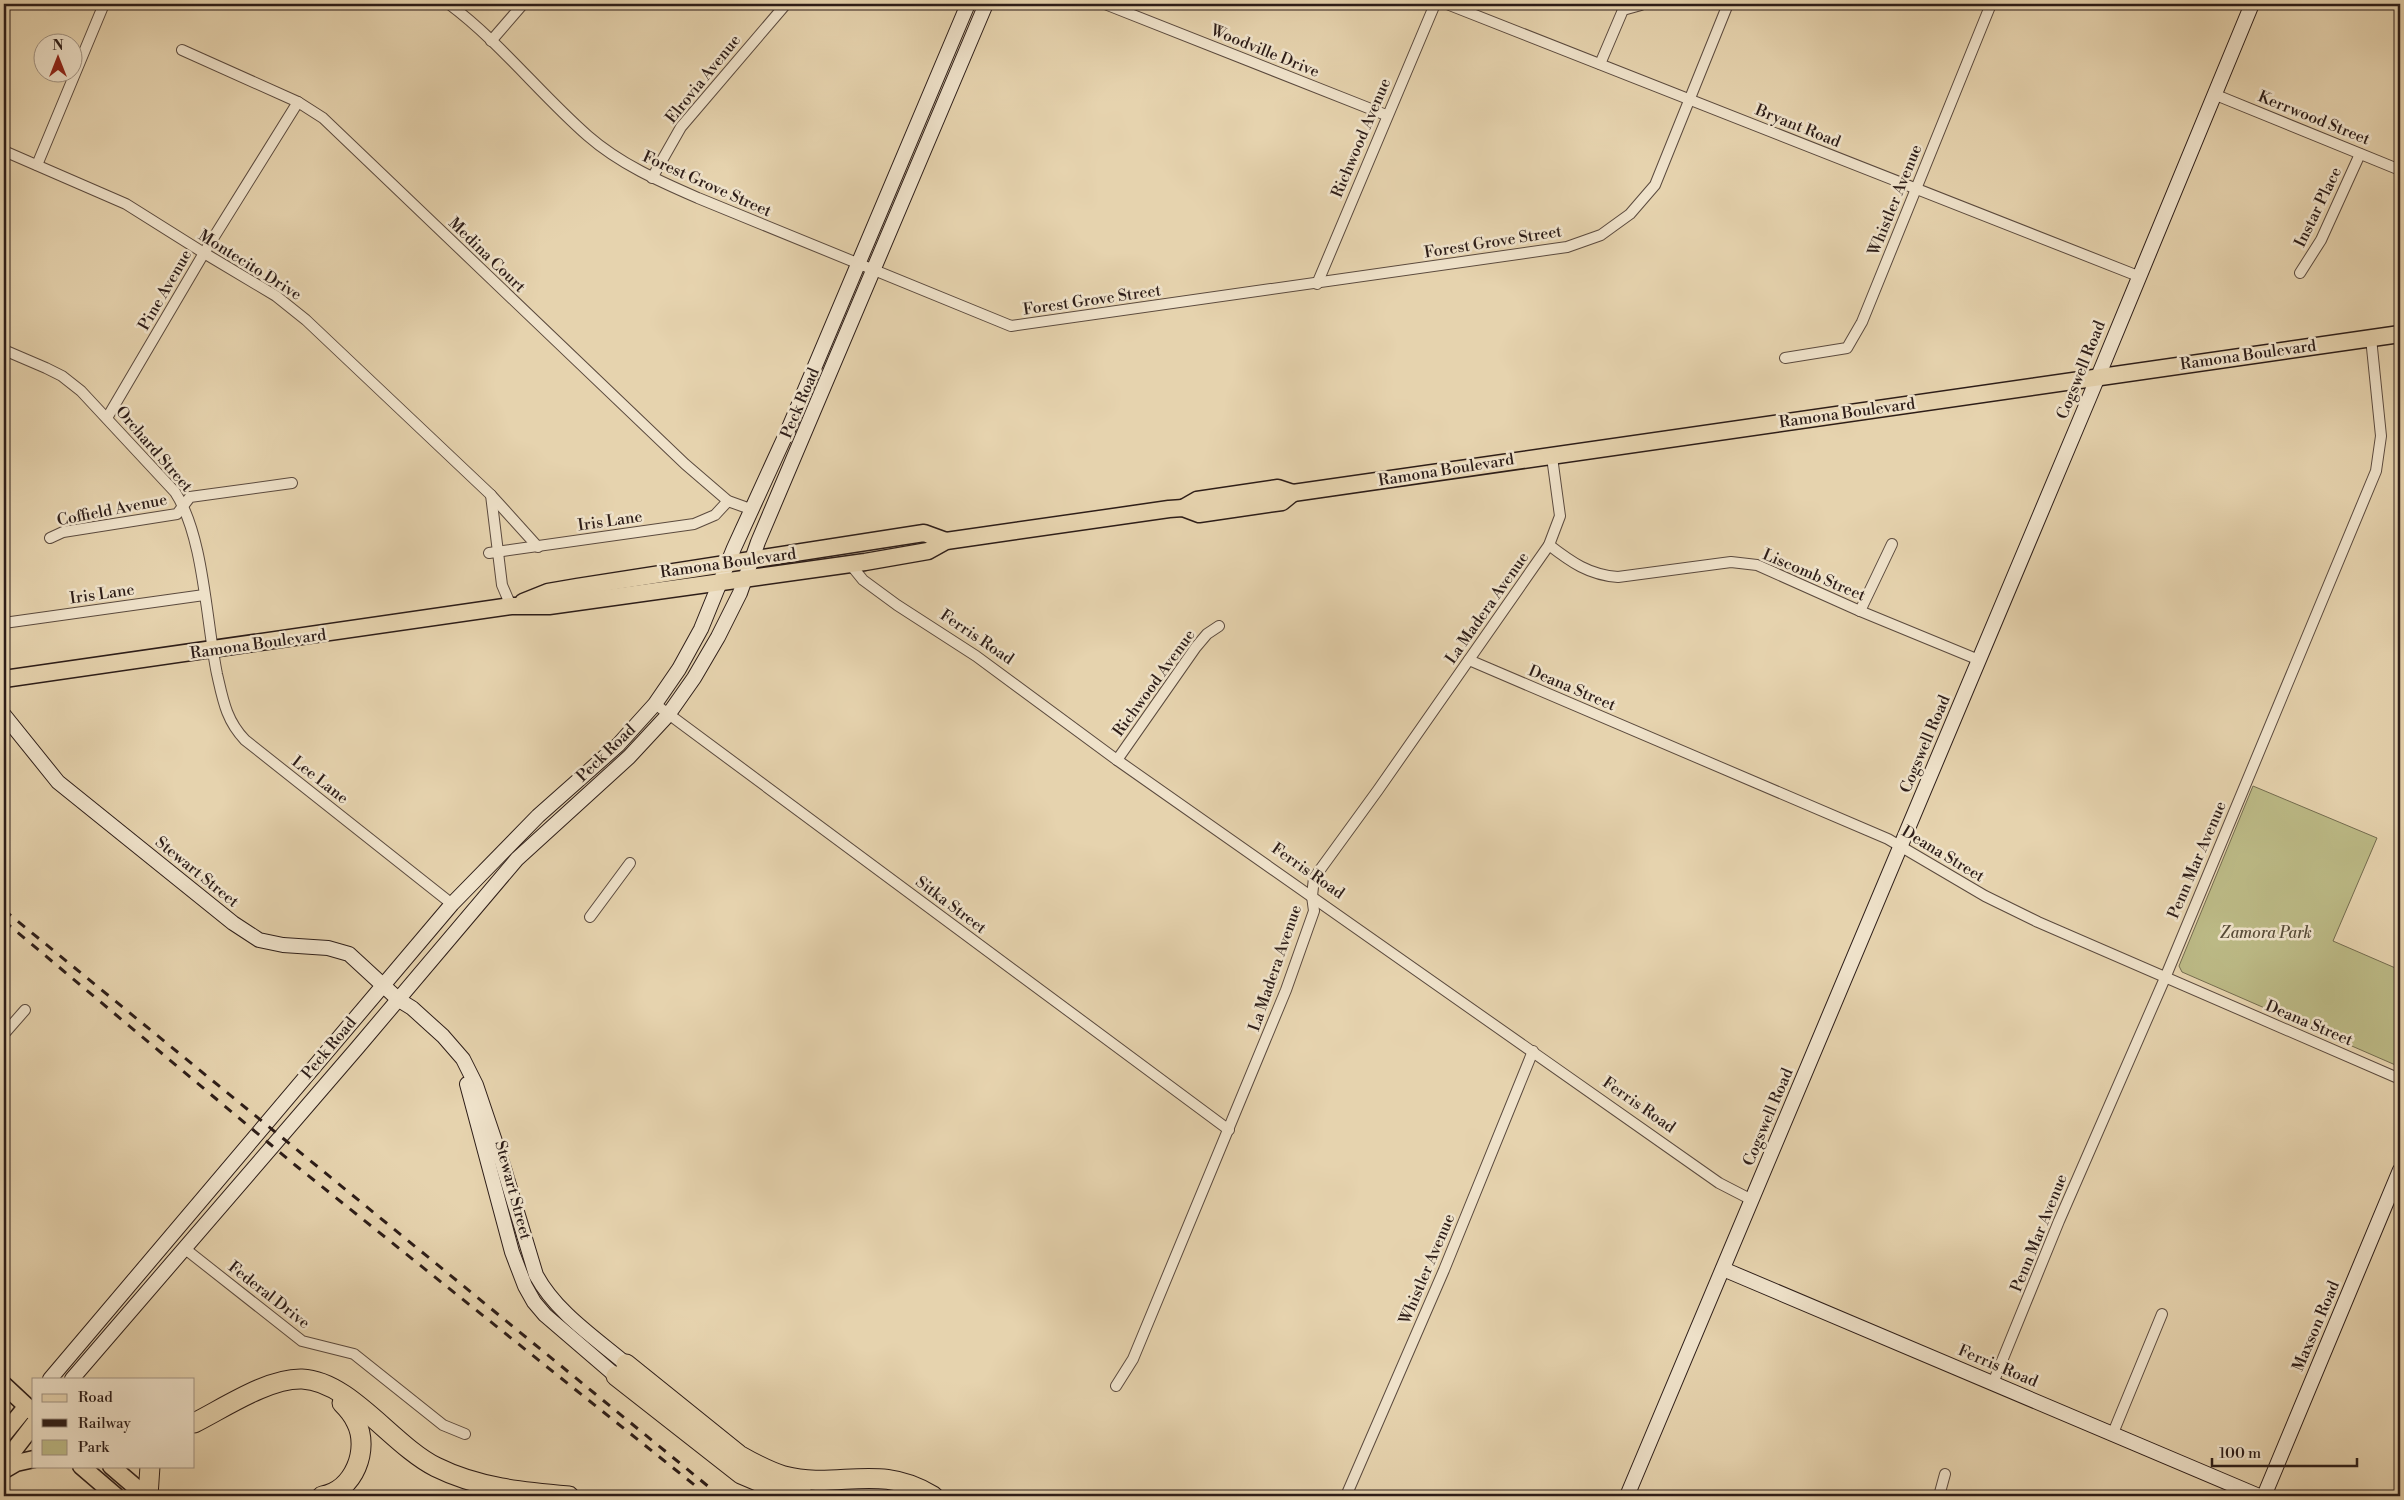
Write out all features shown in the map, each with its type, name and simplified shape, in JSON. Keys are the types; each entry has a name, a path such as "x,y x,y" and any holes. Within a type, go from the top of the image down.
{"highway":[{"path":"621,1370 727,1464 755,1481 782,1488 798,1489 883,1486 898,1488 918,1496"},
{"path":"621,1370 739,1455 756,1465 784,1476 797,1478 867,1477 899,1480 933,1496"},
{"path":"195,1423 281,1382 312,1380 338,1390 403,1446 436,1467 490,1486 569,1496"},
{"path":"195,1434 279,1393 293,1389 318,1390 343,1404 356,1422 361,1449 358,1462 350,1477 337,1491 322,1496"},
{"path":"147,1496 150,1468"}],"main road":[{"name":"Ramona Boulevard","path":"4,679 511,606 549,606 850,564 928,551 946,541 1183,508 1197,500 1278,488 1293,493 1523,458 1552,456 2400,334"},
{"name":"Ramona Boulevard","path":"511,606 548,592 924,533 946,541"},
{"path":"4,1385 31,1406 4,1434"},
{"path":"4,1463 32,1427"},
{"path":"4,1470 16,1463 32,1459"},
{"path":"83,1468 116,1496"},
{"path":"113,1468 147,1496"}],"street":[{"path":"37,165 104,4"},
{"name":"Forest Grove Street","path":"449,4 490,41 588,137 626,164 652,178 873,271 1011,326 1567,247 1601,235 1630,214 1655,185 1691,99"},
{"path":"490,41 523,4"},
{"name":"Elrovia Avenue","path":"652,178 681,127 786,4"},
{"name":"Peck Road","path":"51,1378 452,904 538,816 618,745 655,704 679,669 701,629 728,563 794,417 968,4"},
{"name":"Peck Road","path":"73,1378 399,1000 517,859 629,757 668,715 694,678 718,637 746,579 751,559 986,4"},
{"name":"Woodville Drive","path":"1106,4 1386,115"},
{"name":"Richwood Avenue","path":"1317,284 1386,115 1435,4"},
{"name":"Bryant Road","path":"1447,4 1691,99 1915,190 2138,276"},
{"path":"1691,99 1728,4"},
{"name":"Whistler Avenue","path":"1785,358 1847,348 1862,322 1991,4"},
{"name":"Cogswell Road","path":"1627,1496 1902,847 2099,376 2138,276 2216,95 2252,4"},
{"path":"1600,64 1622,10 1641,5"},
{"name":"Medina Court","path":"182,50 298,102 323,118 658,439 728,501 752,510"},
{"name":"Kerrwood Street","path":"2216,95 2400,170"},
{"path":"928,98 944,105"},
{"name":"Pine Avenue","path":"107,418 204,253 298,102"},
{"name":"Montecito Drive","path":"4,151 126,204 276,296 306,320 491,495 538,547"},
{"name":"Instar Place","path":"2300,273 2321,240 2360,154"},
{"name":"Penn Mar Avenue","path":"1993,1383 2059,1221 2164,978 2376,471 2381,436 2371,338"},
{"name":"Orchard Street","path":"4,350 62,376 81,391 176,492 184,506 196,545 213,650"},
{"path":"794,417 809,424"},
{"name":"La Madera Avenue","path":"1116,1386 1134,1359 1286,990 1314,911 1312,896 1314,878 1549,545 1560,516 1552,456"},
{"name":"Coffield Avenue","path":"50,538 63,532 177,514 190,497 292,483"},
{"path":"491,495 493,553 502,585 511,606"},
{"name":"Iris Lane","path":"493,553 694,524 715,515 728,501"},
{"path":"1860,611 1892,544"},
{"name":"Liscomb Street","path":"1549,545 1572,563 1602,576 1618,577 1731,562 1757,566 1979,660"},
{"name":"Ferris Road","path":"850,564 863,580 976,656 1117,760 1719,1183 1752,1200"},
{"name":"Iris Lane","path":"4,623 204,594"},
{"name":"Richwood Avenue","path":"1117,760 1196,647 1219,626"},
{"name":"Lee Lane","path":"213,650 221,693 232,727 244,740 452,904"},
{"name":"Deana Street","path":"1469,660 1888,839 1921,860 2000,904 2164,978 2400,1079"},
{"name":"Sitka Street","path":"655,704 1229,1130"},
{"name":"Stewart Street","path":"4,715 58,782 233,924 259,940 283,945 328,948 349,954 399,1000 405,1012 442,1042 465,1079 512,1252 534,1302 568,1336 621,1370"},
{"path":"590,917 630,863"},
{"path":"4,1034 25,1010"},
{"name":"Whistler Avenue","path":"1346,1496 1444,1270 1533,1052"},
{"name":"Maxson Road","path":"2264,1496 2400,1170"},
{"name":"Federal Drive","path":"184,1248 302,1341 354,1354 443,1425 465,1434"},
{"name":"Ferris Road","path":"1723,1269 2259,1496"},
{"path":"2112,1433 2162,1314"},
{"path":"1939,1496 1945,1474"}],"green space":[{"name":"Zamora Park","path":"2253,786 2377,838 2333,941 2400,970 2400,1067 2182,972 2179,966"}],"railway":[{"path":"4,910 720,1496"},
{"path":"4,921 295,1165 697,1487"}]}
